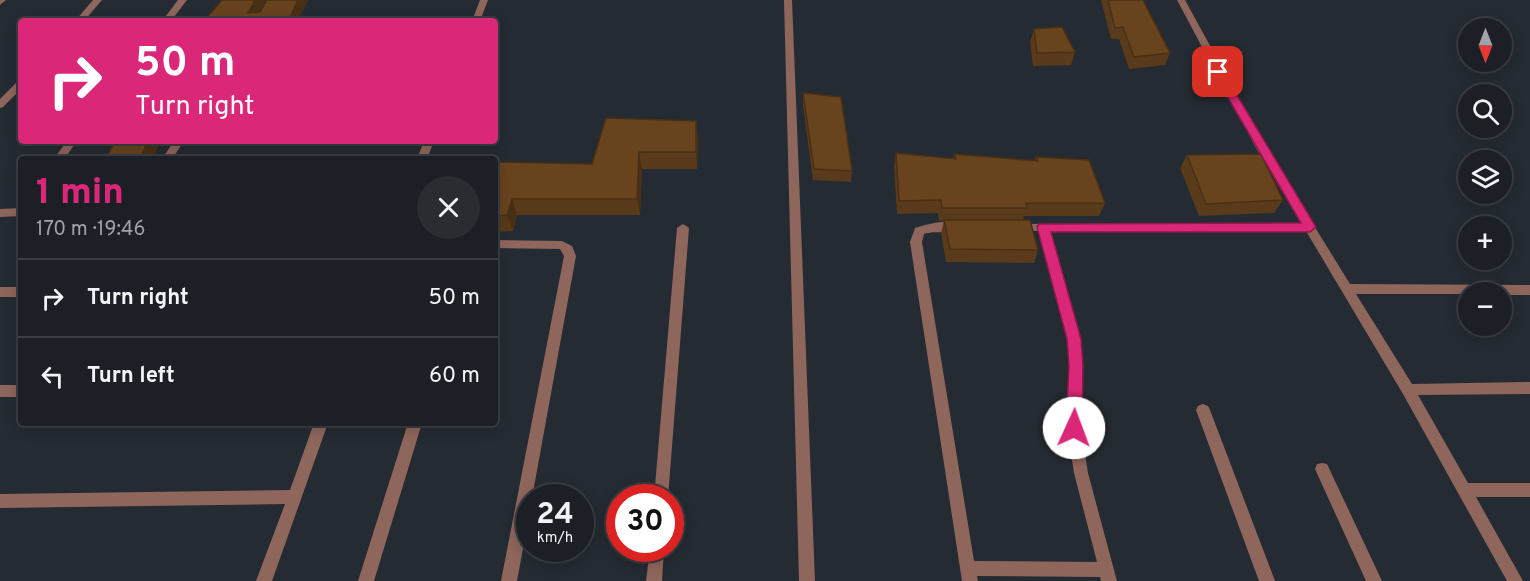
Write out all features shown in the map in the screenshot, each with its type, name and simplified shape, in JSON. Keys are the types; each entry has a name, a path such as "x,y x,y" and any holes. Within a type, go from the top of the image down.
{"street":[{"path":"82,18 98,0"},
{"path":"168,18 183,0"},
{"path":"477,18 484,0"},
{"path":"788,0 807,581"},
{"path":"1181,0 1250,129 1408,390 1515,581"},
{"path":"0,105 18,86"},
{"path":"61,156 70,144"},
{"path":"0,213 18,212"},
{"path":"966,227 933,227 919,231 916,242 969,574 1108,576 1081,473 1074,428 1076,366 1074,339 1044,227"},
{"path":"1000,227 1310,227"},
{"path":"662,484 683,228"},
{"path":"498,244 562,245 568,249 570,256 509,581"},
{"path":"1348,289 1530,290"},
{"path":"0,292 18,292"},
{"path":"1408,390 1530,388"},
{"path":"0,391 18,391"},
{"path":"1203,410 1267,581"},
{"path":"264,581 320,426"},
{"path":"366,581 414,426"},
{"path":"1322,469 1374,581"},
{"path":"1464,490 1530,490"},
{"path":"0,501 294,497"},
{"path":"654,581 656,562"}],"building":[{"path":"222,0 255,0 248,13 260,12 267,0 298,0 289,18 207,18"},
{"path":"1108,0 1143,0 1170,53 1134,57 1123,27 1115,28"},
{"path":"1062,27 1075,52 1037,53 1034,29"},
{"path":"803,93 841,97 852,171 814,169"},
{"path":"606,118 696,121 696,152 639,152 637,199 512,199 507,215 498,216 498,162 592,164"},
{"path":"114,144 147,144 141,156 108,156"},
{"path":"896,153 956,159 954,154 1038,161 1036,157 1089,160 1105,203 1026,203 1027,208 942,208 941,200 899,201"},
{"path":"1261,154 1283,200 1206,204 1187,155"},
{"path":"944,220 1030,220 1038,250 950,249"}],"route":[{"path":"1074,428 1076,366 1074,339 1044,227 1310,227 1261,148 1218,72"}]}
